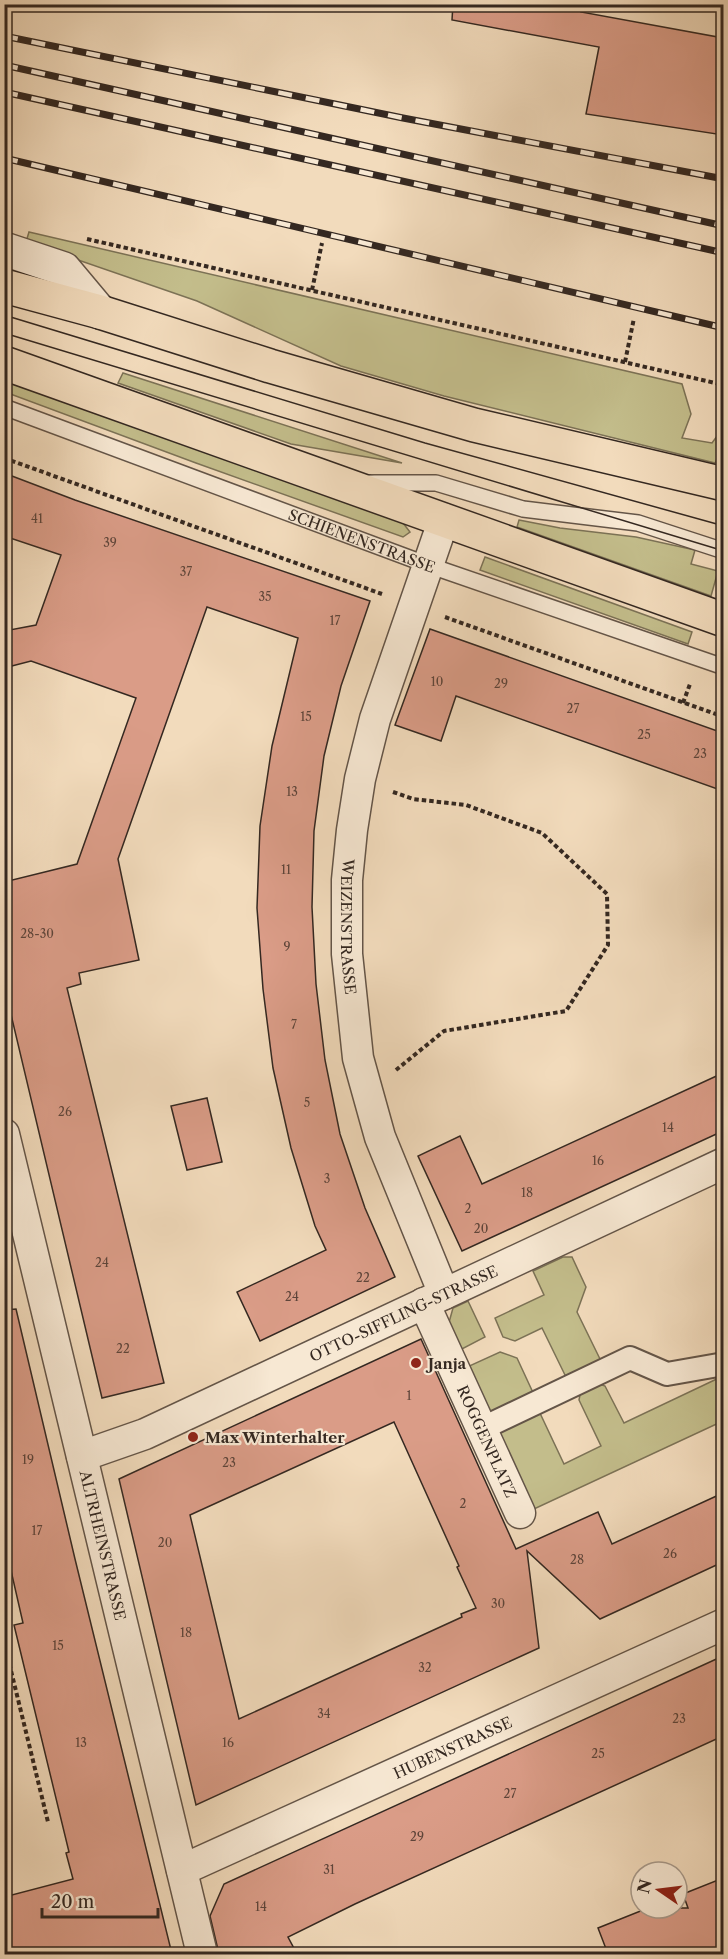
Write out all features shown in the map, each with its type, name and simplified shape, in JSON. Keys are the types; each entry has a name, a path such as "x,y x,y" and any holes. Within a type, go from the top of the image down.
{"main road":[{"path":"4,286 100,312 270,366 474,425 723,484"},
{"path":"4,363 723,620"}],"street":[{"path":"4,249 64,270 100,312"},
{"name":"WEIZENSTRASSE","path":"434,1299 384,1148 358,1058 347,954 347,880 360,779 375,719 444,519"},
{"name":"ALTRHEINSTRASSE","path":"4,1134 202,1954"},
{"name":"OTTO-SIFFLING-STRASSE","path":"82,1456 145,1434 723,1163"},
{"name":"ROGGENPLATZ","path":"434,1299 481,1429 520,1513"},
{"path":"481,1429 630,1358 667,1374 723,1364"},
{"name":"HUBENSTRASSE","path":"182,1870 723,1624"}],"lane":[{"name":"SCHIENENSTRASSE","path":"4,407 428,565 723,667"},
{"path":"339,483 436,483 523,509 638,523 723,551"}],"path":[{"path":"84,239 723,386"},
{"path":"312,291 322,243"},
{"path":"625,362 634,318"},
{"path":"4,458 723,717"},
{"path":"360,779 413,800 466,805 542,833 607,894 608,945 566,1011 444,1031 367,1092"},
{"path":"4,1642 48,1822"}],"shaded area":[{"path":"29,232 682,384 691,414 682,438 712,443 723,428 723,446 715,463 444,396 341,366 197,301 26,242"},
{"path":"123,373 402,463 291,444 118,383"},
{"path":"5,378 403,523 410,532 403,537 5,392"},
{"path":"519,520 560,528 636,537 695,550 691,564 718,571 711,596 517,527"},
{"path":"485,557 692,632 688,644 480,570"},
{"path":"563,1257 572,1257 586,1287 577,1312 600,1359 597,1366 572,1378 565,1375 542,1328 515,1341 503,1337 495,1318 544,1295 533,1271"},
{"path":"468,1301 485,1337 460,1350 448,1326 453,1308"},
{"path":"500,1352 517,1358 535,1397 491,1418 467,1367"},
{"path":"723,1376 723,1421 534,1509 496,1428 538,1409 564,1464 601,1446 579,1400 581,1390 597,1383 605,1386 624,1423"}],"building":[{"path":"453,4 583,4 581,12 723,38 723,135 586,114 599,47 452,20"},
{"path":"4,473 75,500 370,601 341,686 324,756 314,831 312,907 316,984 325,1060 340,1134 365,1208 395,1277 260,1341 237,1292 326,1250 315,1226 291,1148 273,1068 263,989 257,908 260,826 272,746 298,638 207,607 118,859 139,960 79,973 81,984 67,988 164,1383 102,1398 4,985 4,882 77,864 136,698 31,661 4,668 4,631 36,625 61,555 4,536"},
{"path":"430,629 723,733 723,791 456,696 441,741 395,725"},
{"path":"723,1073 723,1131 462,1251 418,1156 460,1136 482,1184"},
{"path":"207,1098 222,1162 187,1170 171,1106"},
{"path":"16,1309 172,1954 4,1954 4,1897 73,1879 66,1853 69,1852 14,1625 23,1623 4,1540 4,1310"},
{"path":"421,1339 516,1549 598,1512 612,1544 723,1493 723,1562 600,1619 527,1551 539,1648 196,1805 119,1479","holes":["394,1422 459,1566 457,1567 476,1608 461,1614 462,1617 239,1719 190,1515"]},
{"path":"723,1656 723,1736 355,1904 288,1937 297,1954 219,1954 210,1916 224,1884"},
{"path":"723,1878 723,1954 608,1954 598,1928 629,1916 629,1920 689,1920 689,1892"}],"tram line":[{"path":"4,315 425,443 724,526"},
{"path":"4,333 724,551"}],"railway":[{"path":"4,36 403,118 724,179"},
{"path":"4,65 724,226"},
{"path":"4,92 724,253"},
{"path":"4,158 724,328"}],"place":[{"name":"Janja","path":"416,1363"},
{"name":"Max Winterhalter","path":"193,1437"}]}
